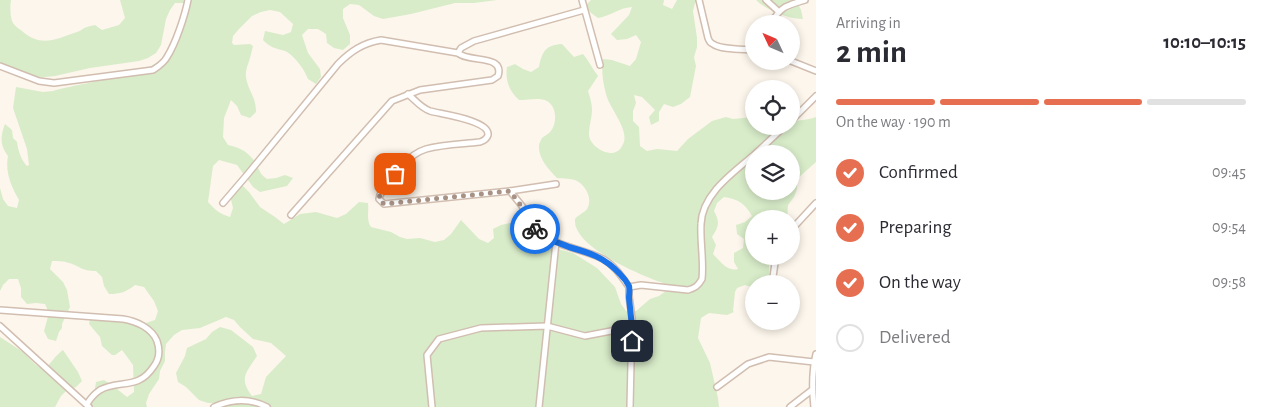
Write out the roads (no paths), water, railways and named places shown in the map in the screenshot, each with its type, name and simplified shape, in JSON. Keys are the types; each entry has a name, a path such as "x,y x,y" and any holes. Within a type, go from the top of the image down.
{"street":[{"path":"0,66 39,80 54,83 153,70 167,57 188,0"},
{"path":"582,0 600,65"},
{"path":"699,0 708,38 711,43 721,47 745,49"},
{"path":"766,0 778,11"},
{"path":"776,15 778,11 787,6 805,0"},
{"path":"458,53 461,48 474,41 584,10"},
{"path":"222,203 338,64 363,44 381,40 458,53 466,57 492,61 498,67 498,76 492,80 420,90 392,101 291,215"},
{"path":"800,65 816,71"},
{"path":"408,94 429,111 455,116 483,126 488,136 480,142 430,148 414,155 407,160 379,197 382,202 386,204 510,191 556,184"},
{"path":"800,112 816,96"},
{"path":"764,145 775,135"},
{"path":"629,287 641,285 688,290 699,284 703,271 701,225 705,205 724,182 745,162"},
{"path":"510,191 536,231 556,242 604,260 614,268 629,287 632,327 630,407"},
{"path":"800,220 816,203"},
{"path":"539,407 556,242"},
{"path":"0,310 123,319 140,324 153,333 160,353 152,370 139,381 110,386 100,390 93,396 88,406 0,326"},
{"path":"432,407 427,355 439,339 481,328 547,326 585,336 632,327"},
{"path":"814,407 812,390 816,354"},
{"path":"718,386 748,364 764,358 814,362"},
{"path":"790,407 812,390"},
{"path":"214,407 242,400 253,401 267,407"}]}
